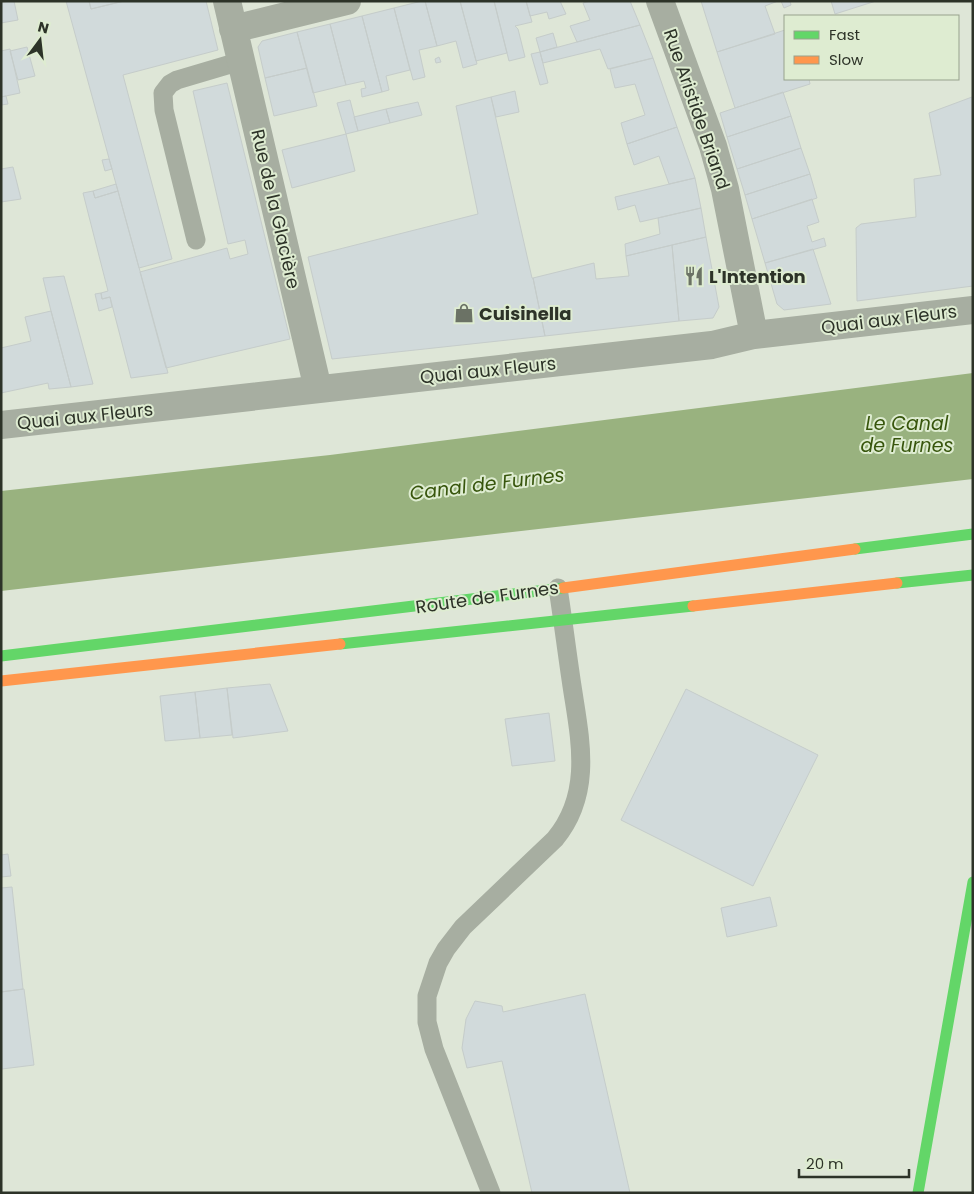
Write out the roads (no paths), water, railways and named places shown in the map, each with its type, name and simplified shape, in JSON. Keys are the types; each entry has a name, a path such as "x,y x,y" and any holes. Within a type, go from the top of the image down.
{"main road":[{"name":"Route de Furnes","path":"1,656 313,620 973,534"},
{"name":"Route de Furnes","path":"1,681 973,575"},
{"path":"918,1193 973,882"}],"street":[{"name":"Rue de la Glacière","path":"227,1 318,389"},
{"path":"233,29 347,1"},
{"name":"Rue Aristide Briand","path":"660,1 712,146 725,190 754,335"},
{"name":"Quai aux Fleurs","path":"1,425 712,345 754,335 973,310"}],"lane":[{"path":"196,240 164,110 163,93 170,84 177,80 241,61"},
{"path":"491,1193 434,1049 427,1022 426,996 438,963 454,938 555,838 566,826 573,811 580,778 581,748 558,588"}],"water":[{"name":"Le Canal de Furnes","path":"973,373 973,479 1,591 1,491 330,455"}],"place":[{"name":"L'Intention","path":"694,276"},
{"name":"Cuisinella","path":"464,313"}],"water label":[{"name":"Canal de Furnes","path":"487,484"}]}
